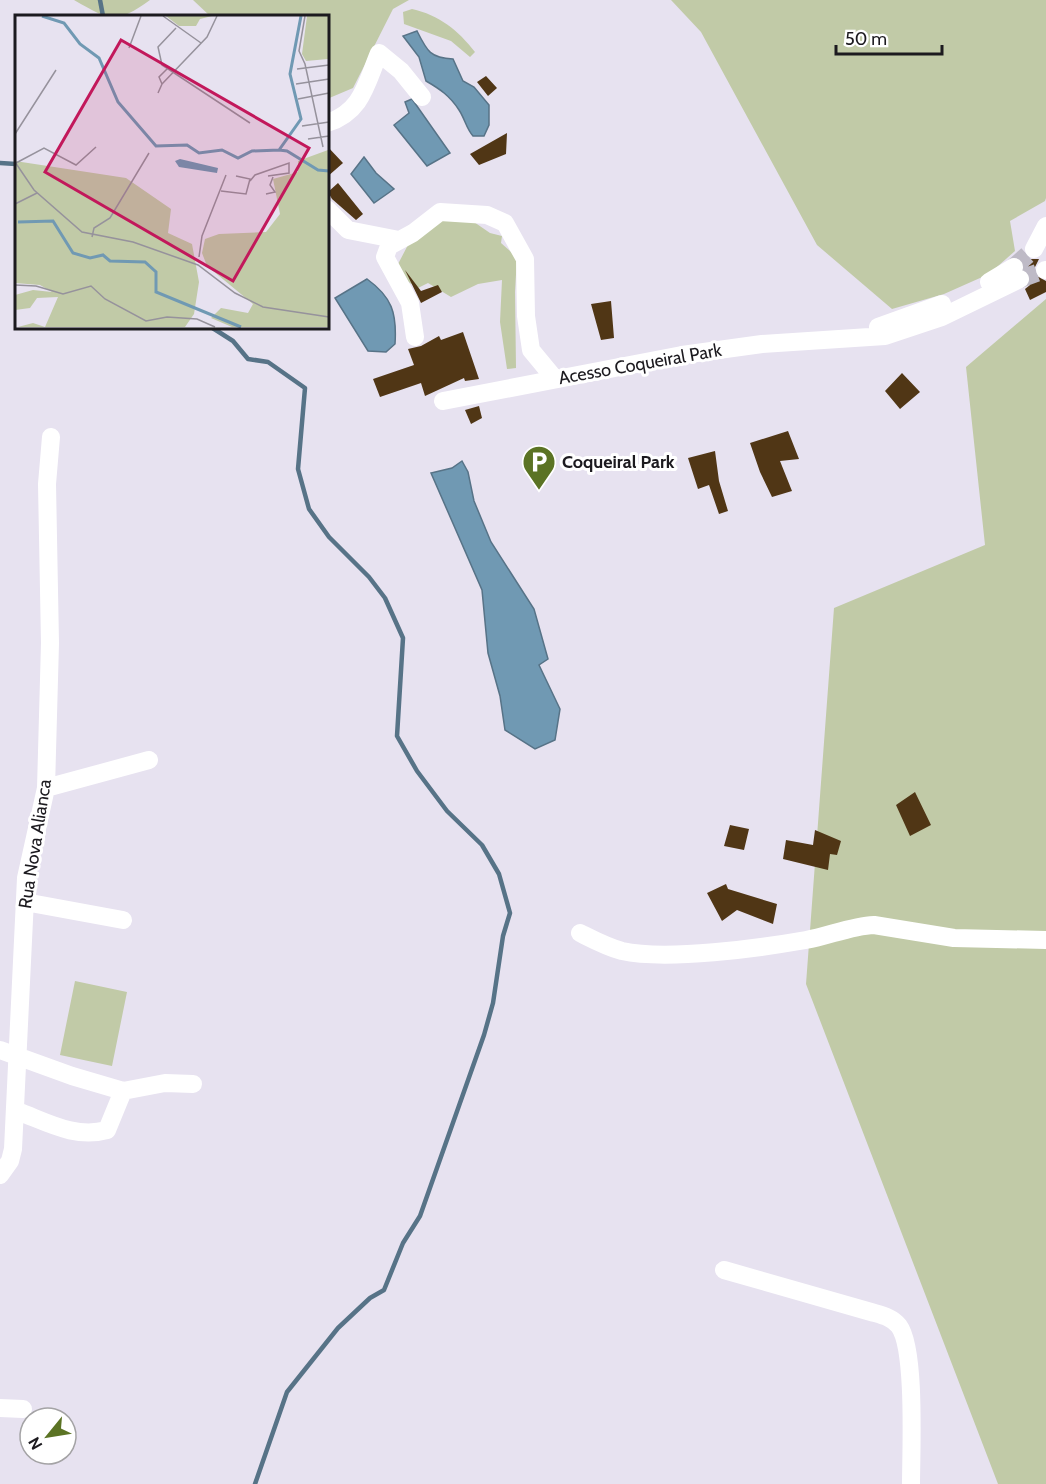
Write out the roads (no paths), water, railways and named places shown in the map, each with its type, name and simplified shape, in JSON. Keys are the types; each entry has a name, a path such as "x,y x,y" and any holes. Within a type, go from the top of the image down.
{"street":[{"path":"328,123 352,111 379,53 401,71 422,97"},
{"path":"328,210 348,230 399,240"},
{"path":"415,336 410,303 385,257 389,246 413,233 440,212 487,215 505,223 525,259 526,315 531,350 555,379"},
{"path":"1034,249 1046,226"},
{"name":"Acesso Coqueiral Park","path":"443,401 682,355 762,344 885,336 913,329 1017,273"},
{"name":"Rua Nova Alianca","path":"0,1175 10,1161 17,1111 8,1052 26,878 46,788 50,643 47,484 51,437"},
{"path":"46,788 149,760"},
{"path":"25,902 123,920"},
{"path":"580,933 624,951 657,953 776,944 874,925 954,938 1046,940"},
{"path":"8,1052 72,1076 123,1091 165,1083 193,1084"},
{"path":"17,1111 72,1131 90,1135 107,1130 123,1091"},
{"path":"724,1270 871,1311 890,1318 899,1326 905,1339 909,1375 911,1484"},
{"path":"0,1408 18,1409"}],"water":[{"path":"417,31 430,52 439,57 453,59 463,81 474,87 489,105 489,125 484,136 473,136 452,101 426,81 419,57 403,36"},
{"path":"412,99 450,153 427,166 394,125 409,113 405,102"},
{"path":"364,157 376,173 394,189 374,203 351,174"},
{"path":"367,279 382,292 394,315 395,344 386,352 368,351 335,298"},
{"path":"462,461 468,472 474,501 491,542 534,609 548,659 539,665 560,709 555,740 535,749 505,730 500,696 488,653 482,590 431,473 452,468"}],"waterway":[{"path":"100,0 103,15"},
{"path":"0,163 15,164"},
{"path":"213,328 233,341 248,359 268,362 305,388 298,469 309,509 329,537 369,577 385,598 403,638 397,736 417,771 447,811 482,845 499,874 510,913 503,936 493,1003 484,1035 420,1216 403,1243 384,1290 370,1298 338,1328 287,1392 255,1484"}],"tunnel":[{"path":"1014,267 1034,249"},
{"path":"1020,279 1045,270"}],"place":[{"name":"Coqueiral Park","path":"539,491"}]}
